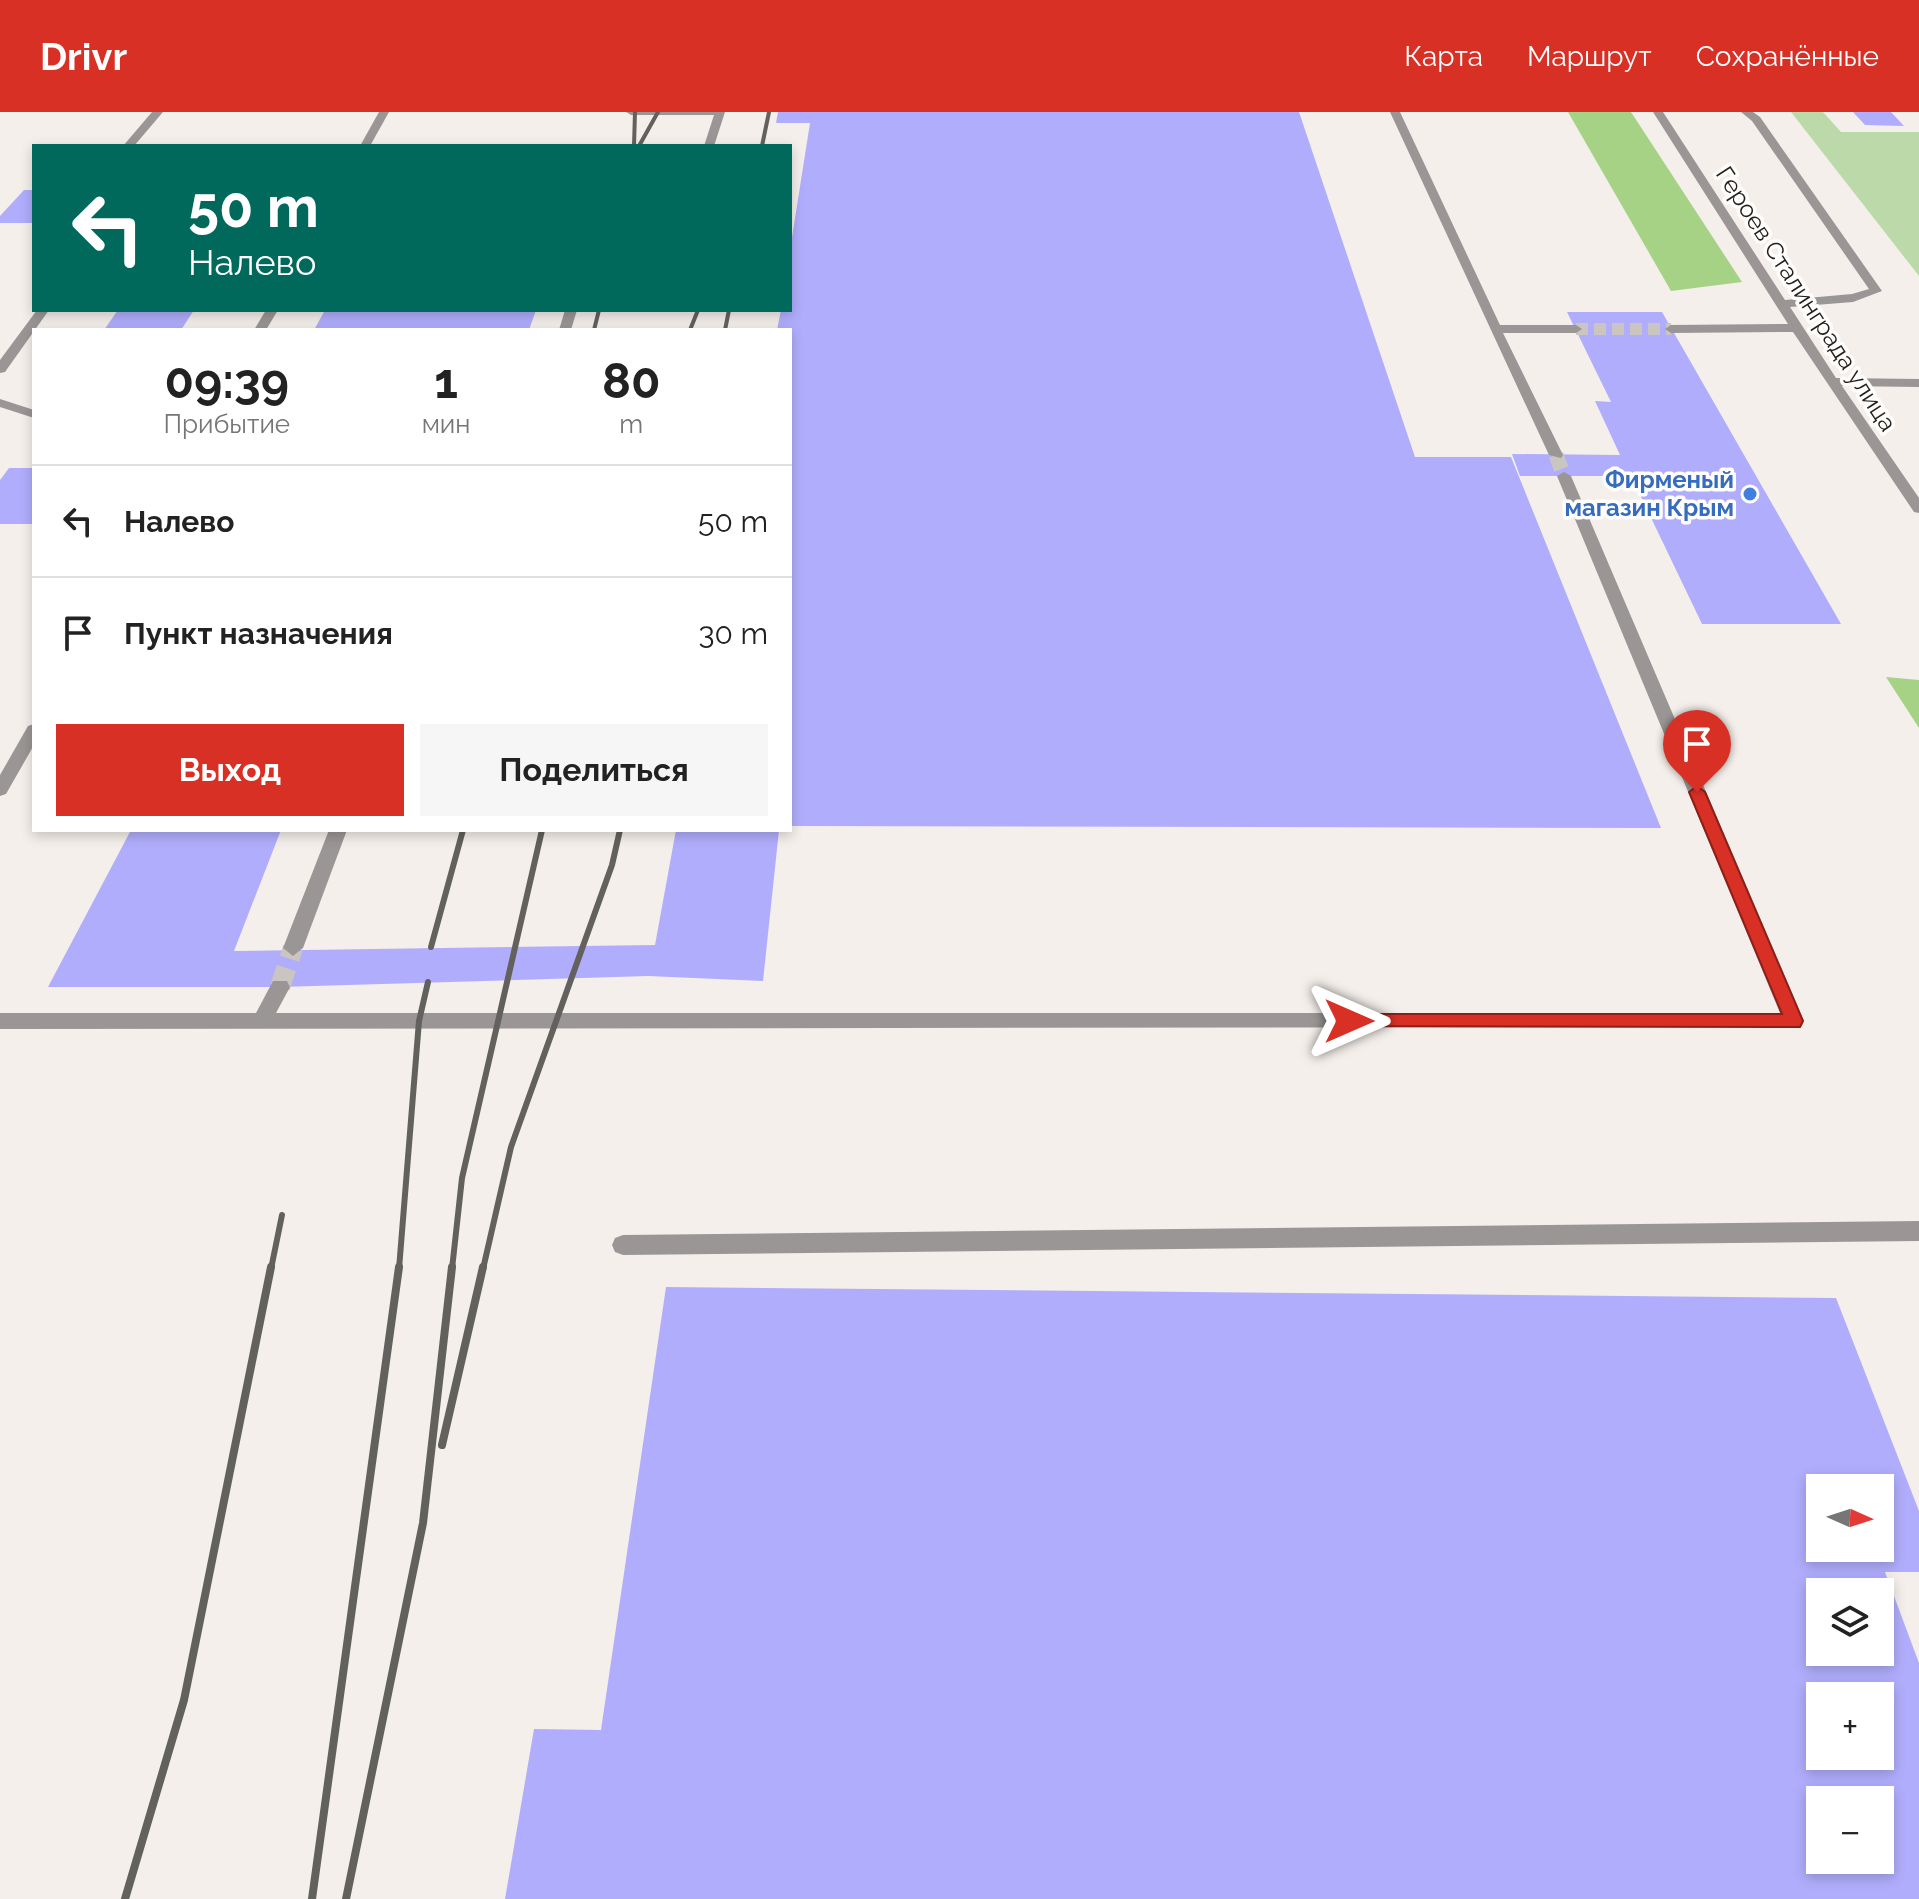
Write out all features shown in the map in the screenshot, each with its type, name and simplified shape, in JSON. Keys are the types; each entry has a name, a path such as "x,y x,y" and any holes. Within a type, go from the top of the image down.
{"street":[{"path":"130,144 158,112"},
{"path":"366,144 384,112"},
{"path":"631,112 720,112 710,144"},
{"path":"1395,112 1556,455"},
{"name":"Героев Сталинграда улица","path":"1658,112 1796,328 1919,509"},
{"path":"1746,112 1756,119 1876,291 1853,298 1781,304"},
{"path":"0,369 42,312"},
{"path":"1671,329 1796,328"},
{"path":"1495,329 1576,329"},
{"path":"1832,382 1919,383"},
{"path":"0,403 32,413"},
{"path":"0,1021 1794,1021 1564,476"},
{"path":"0,790 32,734"},
{"path":"293,948 337,832"},
{"path":"261,1022 280,987"},
{"path":"623,1245 1919,1231"}],"green space":[{"path":"1568,112 1631,112 1742,282 1671,291"},
{"path":"1791,112 1823,112 1841,132 1919,132 1919,276"},
{"path":"1886,677 1919,680 1919,728"}],"building":[{"path":"778,112 1299,112 1415,457 1511,457 1661,828 792,826 792,328 777,328 781,312 792,312 792,237 810,123 776,123"},
{"path":"1853,112 1891,112 1904,126 1865,125"},
{"path":"24,190 32,190 32,223 0,223 0,216"},
{"path":"117,312 193,312 182,328 105,328"},
{"path":"324,312 535,312 530,328 315,328"},
{"path":"1567,312 1662,312 1841,624 1702,624 1631,476 1520,476 1512,454 1620,455 1595,401 1611,402"},
{"path":"9,468 32,468 32,524 0,524 0,480"},
{"path":"130,832 280,832 234,951 655,945 676,832 779,832 763,981 648,976 280,987 48,987"},
{"path":"666,1287 1836,1298 1919,1511 1919,1572 1885,1572 1887,1578 1806,1578 1806,1666 1894,1666 1894,1596 1919,1663 1919,1899 505,1899 534,1729 601,1730"}],"tunnel":[{"path":"1576,329 1671,329"},
{"path":"1556,455 1564,476"},
{"path":"280,987 293,948"}],"railway":[{"path":"634,144 635,112"},
{"path":"640,144 658,112"},
{"path":"762,144 769,112"},
{"path":"594,328 598,312"},
{"path":"691,328 697,312"},
{"path":"725,328 729,312"},
{"path":"431,947 462,832"},
{"path":"452,1269 462,1178 542,832"},
{"path":"483,1269 511,1147 612,865 620,832"},
{"path":"399,1269 419,1021 428,982"},
{"path":"271,1269 282,1215"},
{"path":"125,1899 184,1700 271,1267"},
{"path":"312,1899 399,1267"},
{"path":"346,1899 423,1523 452,1267"},
{"path":"442,1445 483,1267"}],"place":[{"name":"Фирменый магазин Крым","path":"1750,494"}],"route":[{"path":"1349,1021 1794,1021 1697,792"}]}
